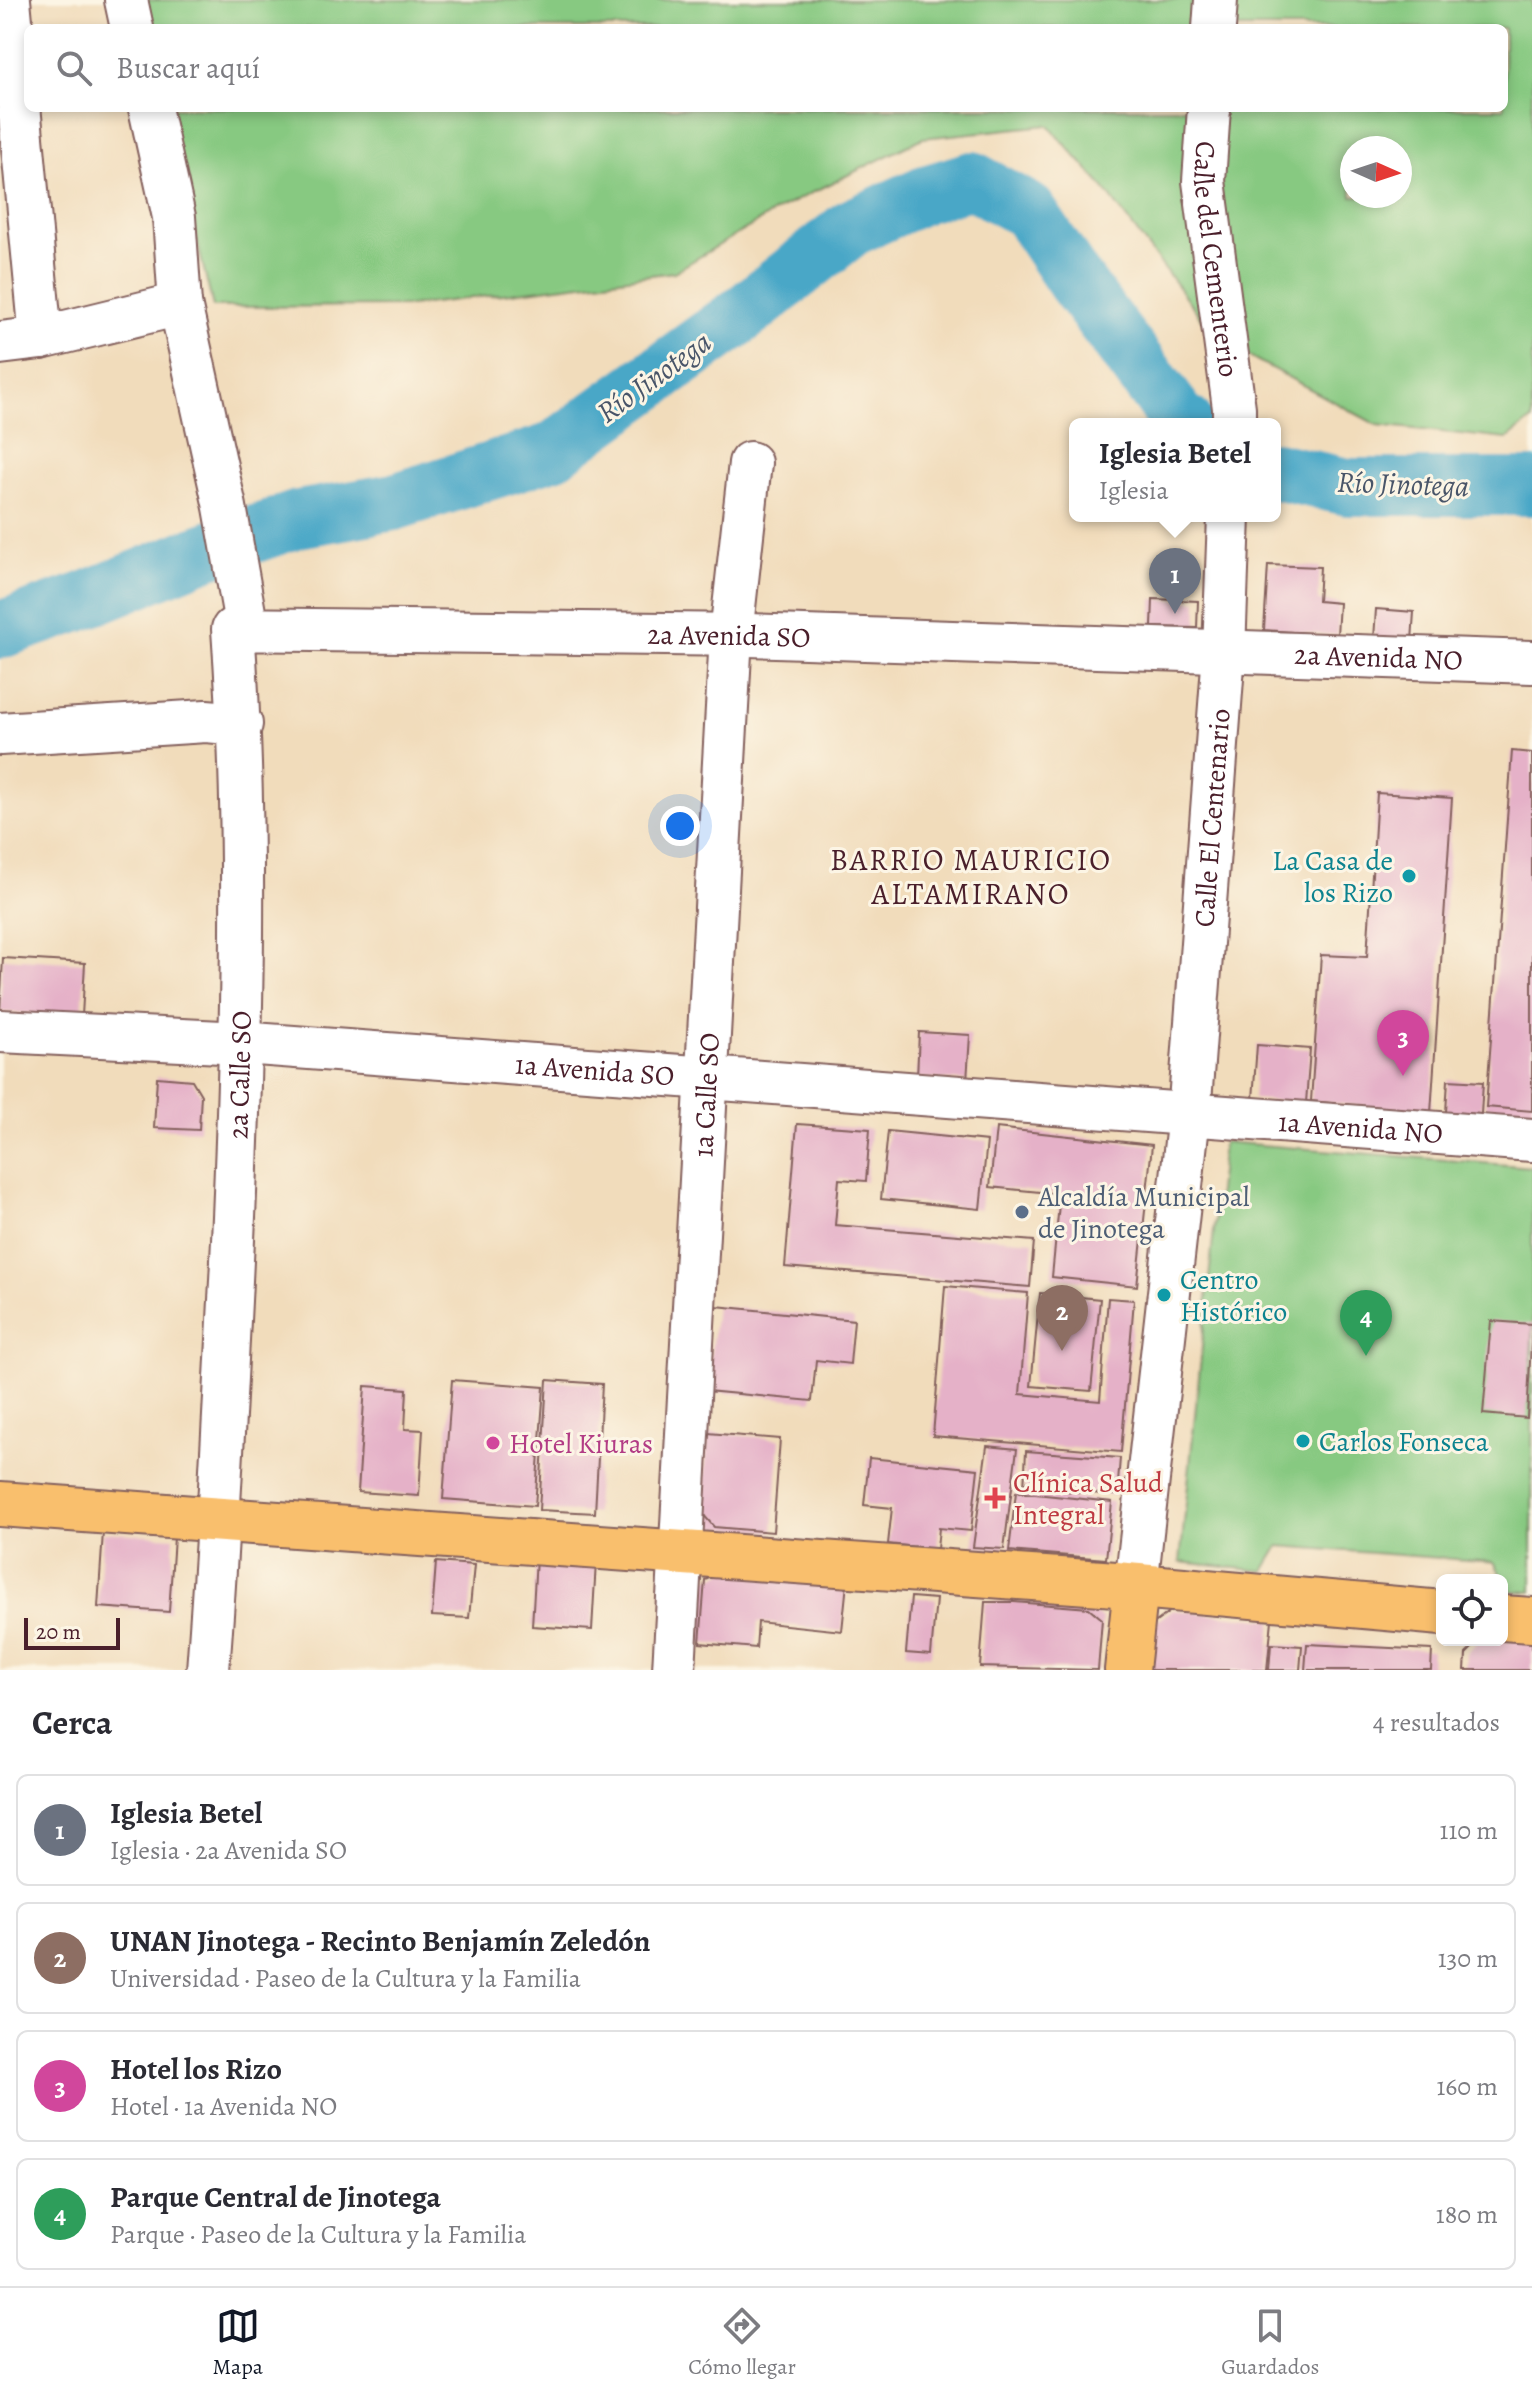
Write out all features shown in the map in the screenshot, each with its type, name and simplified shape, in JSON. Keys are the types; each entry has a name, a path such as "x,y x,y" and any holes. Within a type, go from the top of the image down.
{"main road":[{"path":"0,1504 1136,1586 1436,1612"},
{"path":"1127,1670 1136,1586"},
{"path":"1508,1618 1532,1620"}],"street":[{"path":"9,0 11,135 41,338"},
{"path":"126,0 131,24"},
{"path":"1214,24 1216,0"},
{"name":"2a Calle SO","path":"151,112 174,217 180,304 225,507 241,618 242,1043 220,1520 208,1670"},
{"name":"Calle del Cementerio","path":"1209,112 1204,181 1234,416"},
{"path":"0,343 41,338 180,304"},
{"name":"1a Calle SO","path":"674,1670 731,635 750,463"},
{"name":"Calle El Centenario","path":"1136,1586 1188,1126 1224,652 1229,522"},
{"name":"2a Avenida SO","path":"241,618 1224,652"},
{"name":"2a Avenida NO","path":"1224,652 1532,662"},
{"path":"0,734 206,721 241,724"},
{"name":"1a Avenida SO","path":"0,1031 242,1043 707,1078 1188,1126"},
{"name":"1a Avenida NO","path":"1188,1126 1532,1140"}],"green space":[{"path":"139,0 1532,0 1532,420 1507,439 1377,425 1217,339 1100,183 1048,125 923,138 781,208 674,272 410,306 213,307 166,112 1508,112 1508,24 145,24"},
{"path":"1223,1142 1532,1167 1532,1592 1511,1591 1508,1574 1501,1574 1494,1562 1279,1546 1264,1571 1180,1562"}],"building":[{"path":"1268,565 1320,567 1318,601 1339,603 1337,635 1264,630"},
{"path":"1153,599 1198,601 1197,628 1152,627"},
{"path":"1376,609 1414,612 1412,641 1374,639"},
{"path":"1512,751 1532,753 1532,1111 1486,1107"},
{"name":"La Casa de los Rizo","path":"1377,793 1452,798 1431,1113 1311,1101 1321,955 1367,957"},
{"path":"3,958 85,963 82,1016 0,1012"},
{"path":"919,1032 970,1035 967,1081 917,1078"},
{"path":"1257,1045 1310,1049 1306,1103 1253,1099"},
{"path":"157,1077 192,1080 201,1095 199,1130 154,1128"},
{"path":"1448,1080 1483,1082 1481,1114 1446,1112"},
{"path":"797,1124 870,1129 866,1181 839,1179 835,1225 1034,1241 1030,1287 785,1267"},
{"path":"996,1128 1152,1145 1137,1286 1052,1277 1060,1194 990,1187"},
{"path":"888,1131 987,1141 980,1209 881,1199"},
{"path":"945,1286 1028,1293 1020,1394 1100,1401 1108,1298 1134,1300 1121,1452 933,1436"},
{"path":"1040,1293 1100,1299 1091,1391 1031,1386"},
{"path":"716,1306 854,1320 850,1364 816,1360 812,1401 707,1391"},
{"path":"1491,1321 1532,1324 1527,1418 1483,1414"},
{"name":"Hotel Kiuras","path":"452,1380 544,1387 535,1506 443,1499"},
{"path":"547,1380 602,1384 595,1513 539,1510"},
{"path":"365,1386 407,1389 405,1429 423,1430 419,1496 358,1492"},
{"path":"708,1433 780,1439 773,1532 714,1527 702,1513"},
{"name":"Clínica Salud Integral","path":"987,1446 1017,1449 1004,1549 973,1547"},
{"path":"1026,1451 1120,1458 1117,1495 1024,1488"},
{"path":"869,1458 978,1469 971,1531 939,1528 937,1549 888,1544 892,1508 864,1505"},
{"path":"1016,1492 1112,1502 1106,1559 1009,1551"},
{"path":"103,1532 174,1537 169,1612 98,1607"},
{"path":"536,1558 596,1562 592,1630 532,1626"},
{"path":"436,1562 474,1565 469,1618 432,1616"},
{"path":"726,1571 847,1583 842,1631 758,1622 756,1648 700,1643 705,1580"},
{"path":"911,1597 936,1599 931,1655 906,1653"},
{"path":"985,1602 1089,1608 1102,1619 1098,1670 980,1667"},
{"path":"1172,1610 1272,1620 1267,1670 1148,1670 1152,1625"},
{"path":"1508,1641 1532,1641 1532,1670 1465,1670 1466,1654 1474,1646 1508,1646"},
{"path":"1271,1644 1302,1646 1300,1670 1269,1670"},
{"path":"1307,1644 1432,1650 1431,1670 1305,1670"}],"waterway":[{"name":"Río Jinotega","path":"0,630 298,519 394,502 553,451 748,310 851,228 925,194 972,180 1028,211 1074,280 1178,418"},
{"name":"Río Jinotega","path":"1281,472 1348,487 1532,487"}],"place":[{"name":"Iglesia Betel","path":"1175,614"},
{"name":"La Casa de los Rizo","path":"1409,876"},
{"name":"Hotel los Rizo","path":"1403,1076"},
{"name":"Alcaldía Municipal de Jinotega","path":"1022,1212"},
{"name":"Centro Histórico","path":"1164,1295"},
{"name":"UNAN Jinotega - Recinto Benjamín Zeledón","path":"1062,1351"},
{"name":"Parque Central de Jinotega","path":"1366,1356"},
{"name":"Carlos Fonseca","path":"1303,1441"},
{"name":"Hotel Kiuras","path":"493,1443"},
{"name":"Clínica Salud Integral","path":"995,1498"}],"district":[{"name":"BARRIO MAURICIO ALTAMIRANO","path":"971,877"}]}
